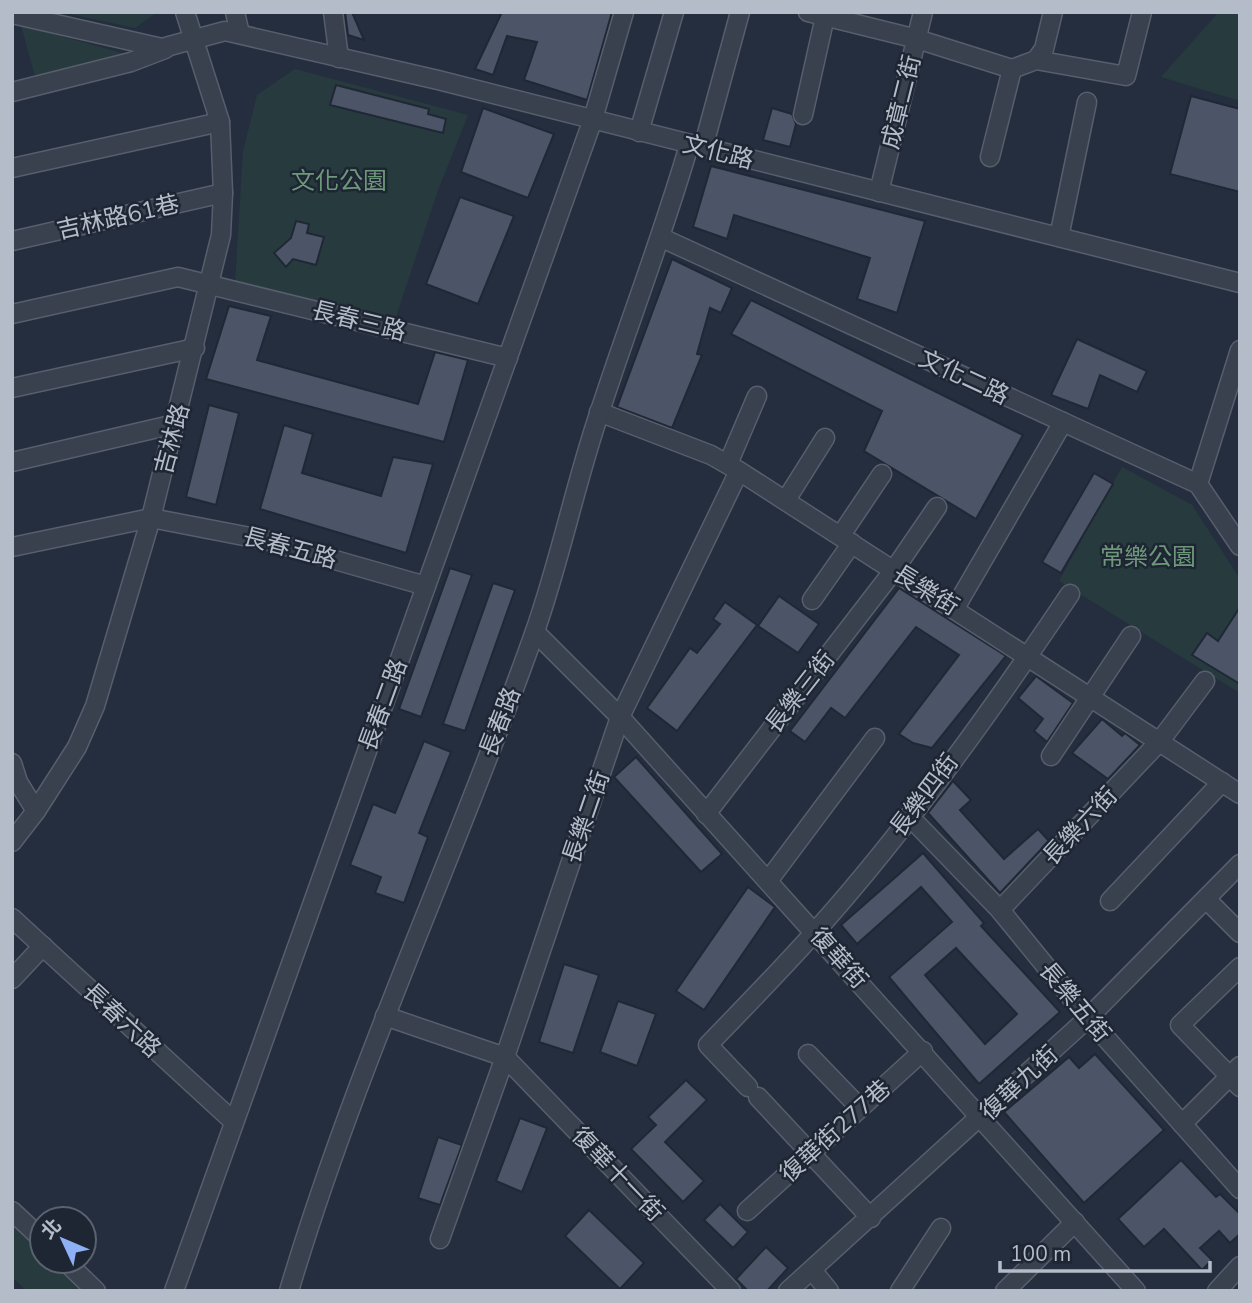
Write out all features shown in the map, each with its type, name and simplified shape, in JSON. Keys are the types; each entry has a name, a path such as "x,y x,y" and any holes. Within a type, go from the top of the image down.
{"street":[{"name":"吉林路","path":"12,842 36,811 77,747 95,706 151,518 221,235 223,194 220,122 186,12"},
{"path":"235,12 240,34"},
{"path":"333,12 340,58"},
{"name":"長春二路","path":"174,1291 593,120 624,12"},
{"path":"639,131 674,12"},
{"name":"長春路","path":"289,1291 310,1222 385,1016 535,632 599,412 696,147 740,12"},
{"name":"成章二街","path":"880,192 923,12"},
{"path":"1036,60 1044,49 1053,12"},
{"path":"803,115 820,14 917,39 1012,69 1036,60 1126,76 1142,12"},
{"path":"13,15 162,48 195,38"},
{"name":"文化路","path":"195,38 225,31 240,34 639,131 1240,283"},
{"path":"12,92 131,62 195,38"},
{"path":"990,157 1012,69"},
{"path":"1059,237 1087,102"},
{"path":"12,168 220,122"},
{"name":"吉林路61巷","path":"12,240 223,194"},
{"name":"文化二路","path":"662,238 1198,484"},
{"name":"長春三路","path":"12,314 177,277 508,358"},
{"path":"12,388 195,348"},
{"path":"1240,350 1198,484 1240,546"},
{"name":"長樂二街","path":"440,1239 505,1057 620,717 734,468 757,396"},
{"name":"長樂街","path":"599,412 734,468 1240,794"},
{"path":"955,608 1063,422"},
{"path":"12,462 175,424"},
{"path":"786,500 825,438"},
{"path":"812,600 882,474"},
{"name":"長樂三街","path":"706,814 894,570 937,508"},
{"path":"12,547 151,518"},
{"name":"長春五路","path":"151,518 265,540 426,586"},
{"name":"長樂四街","path":"811,1152 708,1045 816,932 909,816 1028,656 1070,594"},
{"name":"復華街","path":"535,632 620,717 816,932 982,1116 1132,1289"},
{"path":"1051,756 1131,636"},
{"name":"長樂六街","path":"1000,910 1160,741 1205,681"},
{"path":"768,881 875,738"},
{"path":"12,763 18,782 36,811"},
{"path":"1110,901 1223,782"},
{"name":"長樂五街","path":"909,816 1000,910 1088,1018 1240,1189"},
{"name":"復華九街","path":"788,1291 1088,1018 1240,864"},
{"path":"1206,899 1240,933"},
{"name":"長春六路","path":"12,918 233,1121"},
{"path":"12,979 43,946"},
{"path":"1182,1124 1236,1076 1180,1025 1240,967"},
{"path":"385,1016 505,1057"},
{"name":"復華街277巷","path":"747,1211 923,1051"},
{"path":"808,1054 860,1108"},
{"name":"復華十一街","path":"505,1057 732,1291"},
{"path":"811,1152 871,1217"},
{"path":"12,1211 28,1226"},
{"path":"1005,1291 1075,1222"},
{"path":"900,1291 940,1228"},
{"path":"1217,1291 1240,1266"},
{"path":"812,1270 829,1291"},
{"path":"79,1275 96,1291"}],"green space":[{"path":"61,12 157,12 135,28"},
{"path":"1219,12 1240,12 1240,101 1161,77"},
{"path":"21,25 136,57 35,76"},
{"name":"文化公園","path":"295,69 468,115 437,193 394,323 235,284 243,152 257,95"},
{"name":"常樂公園","path":"1122,467 1192,505 1240,579 1240,693 1059,581"},
{"path":"12,1223 28,1238 28,1275 66,1275 83,1291 27,1291 12,1277"}],"building":[{"path":"345,12 352,12 364,40 348,35"},
{"path":"502,12 612,12 587,100 524,80 537,42 507,36 493,75 475,69"},
{"path":"336,85 429,109 428,114 446,119 443,133 330,105"},
{"path":"1191,96 1240,109 1240,192 1170,174"},
{"path":"483,108 554,134 528,198 461,172"},
{"path":"772,108 792,114 796,124 790,147 763,140"},
{"path":"711,166 925,221 897,313 857,299 870,258 734,215 727,239 693,227"},
{"path":"460,197 514,216 478,304 426,284"},
{"path":"296,221 309,224 307,233 324,237 316,265 293,259 286,267 274,253 291,238"},
{"path":"672,259 732,288 721,313 710,308 697,354 702,355 672,428 617,407"},
{"path":"751,300 1023,435 976,519 864,451 882,411 731,334"},
{"path":"229,306 271,316 257,360 418,404 435,352 468,360 444,442 206,379"},
{"path":"1077,339 1147,371 1137,392 1100,375 1088,409 1051,395"},
{"path":"209,405 239,413 216,505 186,497"},
{"path":"284,425 313,434 302,473 381,496 393,457 433,464 406,553 260,509"},
{"path":"1094,473 1113,484 1061,573 1042,562"},
{"path":"450,568 472,575 421,717 399,709"},
{"path":"493,583 515,590 465,731 443,724"},
{"path":"899,588 1006,656 932,748 913,743 899,734 959,655 916,627 845,718 831,708 805,742 790,731"},
{"path":"779,596 819,624 798,653 758,626"},
{"path":"725,602 757,625 677,731 647,708 690,648 697,653 720,624 713,619"},
{"path":"1240,607 1240,684 1192,655 1207,633 1218,641"},
{"path":"1036,676 1073,703 1047,742 1034,731 1043,719 1018,698"},
{"path":"1102,719 1122,736 1125,733 1140,745 1108,779 1072,753"},
{"path":"424,741 451,752 419,833 428,837 404,903 375,893 381,877 350,865 373,804 395,813"},
{"path":"636,757 722,854 701,872 614,777"},
{"path":"953,781 971,800 960,810 1004,859 1038,829 1049,841 1000,893 928,813"},
{"path":"923,853 984,923 981,926 1060,1012 979,1084 889,977 952,922 921,887 857,944 841,925","holes":["956,948 1017,1014 985,1044 925,975"]},
{"path":"748,887 775,907 704,1010 676,991"},
{"path":"564,964 599,975 573,1053 539,1042"},
{"path":"618,1001 656,1014 637,1066 600,1052"},
{"path":"1095,1054 1164,1130 1084,1203 1004,1112 1069,1057 1079,1068"},
{"path":"686,1080 707,1100 665,1142 704,1181 683,1202 631,1149 656,1125 648,1117"},
{"path":"520,1118 547,1128 522,1192 496,1181"},
{"path":"438,1137 462,1145 440,1205 418,1198"},
{"path":"1181,1160 1216,1197 1220,1194 1240,1214 1240,1234 1230,1243 1219,1231 1200,1248 1212,1260 1202,1270 1164,1229 1144,1247 1118,1219"},
{"path":"720,1204 748,1232 733,1248 704,1220"},
{"path":"589,1210 644,1263 620,1289 565,1236"},
{"path":"766,1247 788,1268 767,1291 748,1291 736,1279"}]}
